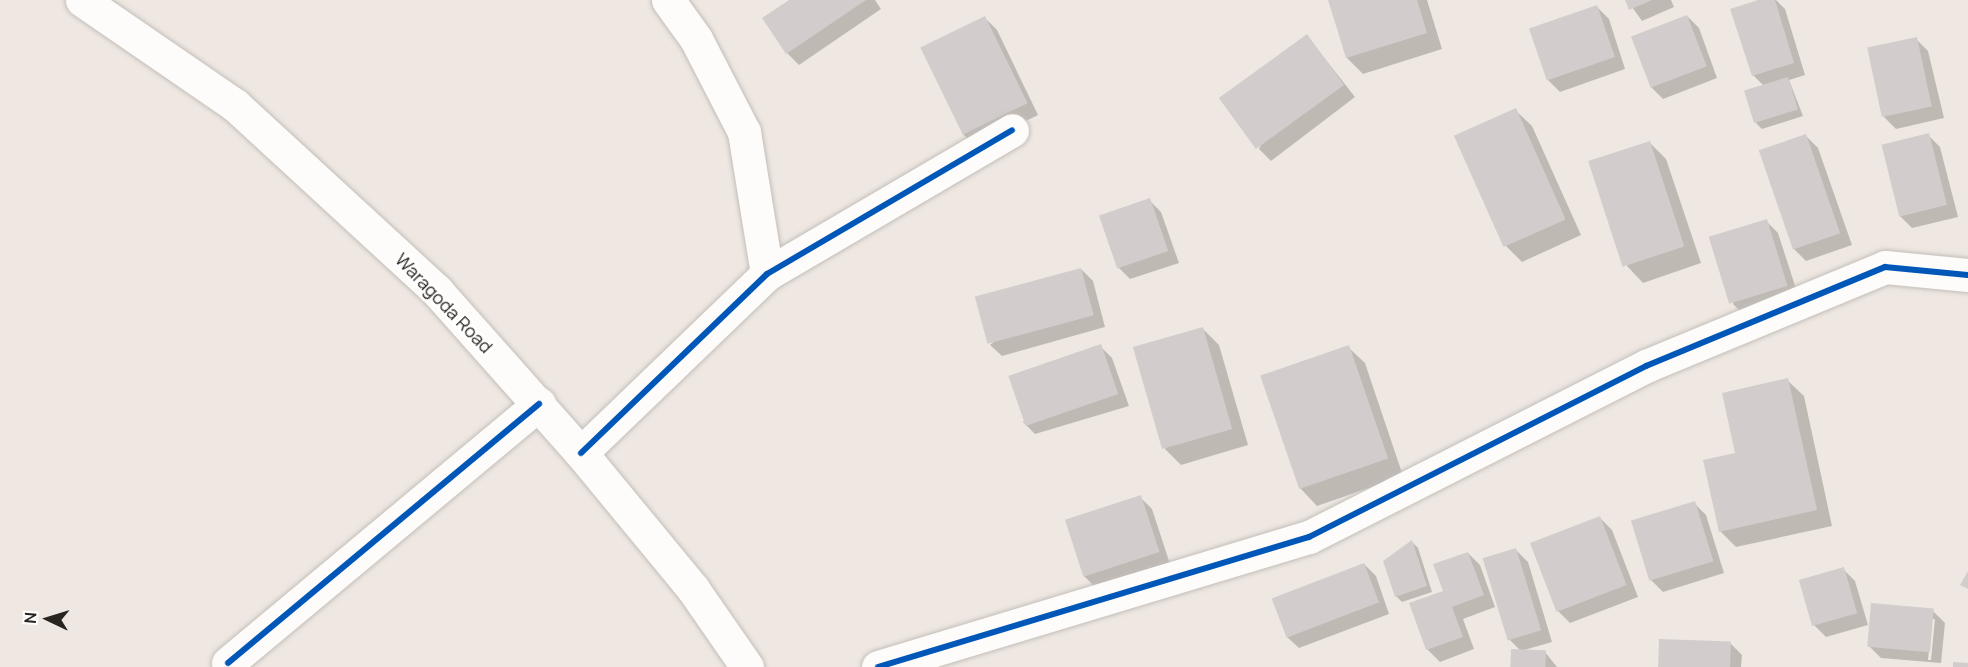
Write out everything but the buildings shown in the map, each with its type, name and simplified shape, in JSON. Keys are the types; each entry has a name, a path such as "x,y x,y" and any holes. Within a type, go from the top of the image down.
{"street":[{"name":"Waragoda Road","path":"81,0 235,105 437,291 581,453 693,589 747,667"},
{"path":"668,0 696,39 744,132 766,274"},
{"path":"581,453 766,274 1012,130"},
{"path":"878,667 1310,537 1646,366 1885,267 1968,276"},
{"path":"228,663 538,404"}],"cycle path":[{"path":"581,453 767,274 1012,130"},
{"path":"878,667 1309,537 1646,366 1885,267 1968,275"},
{"path":"228,663 539,404"}]}
